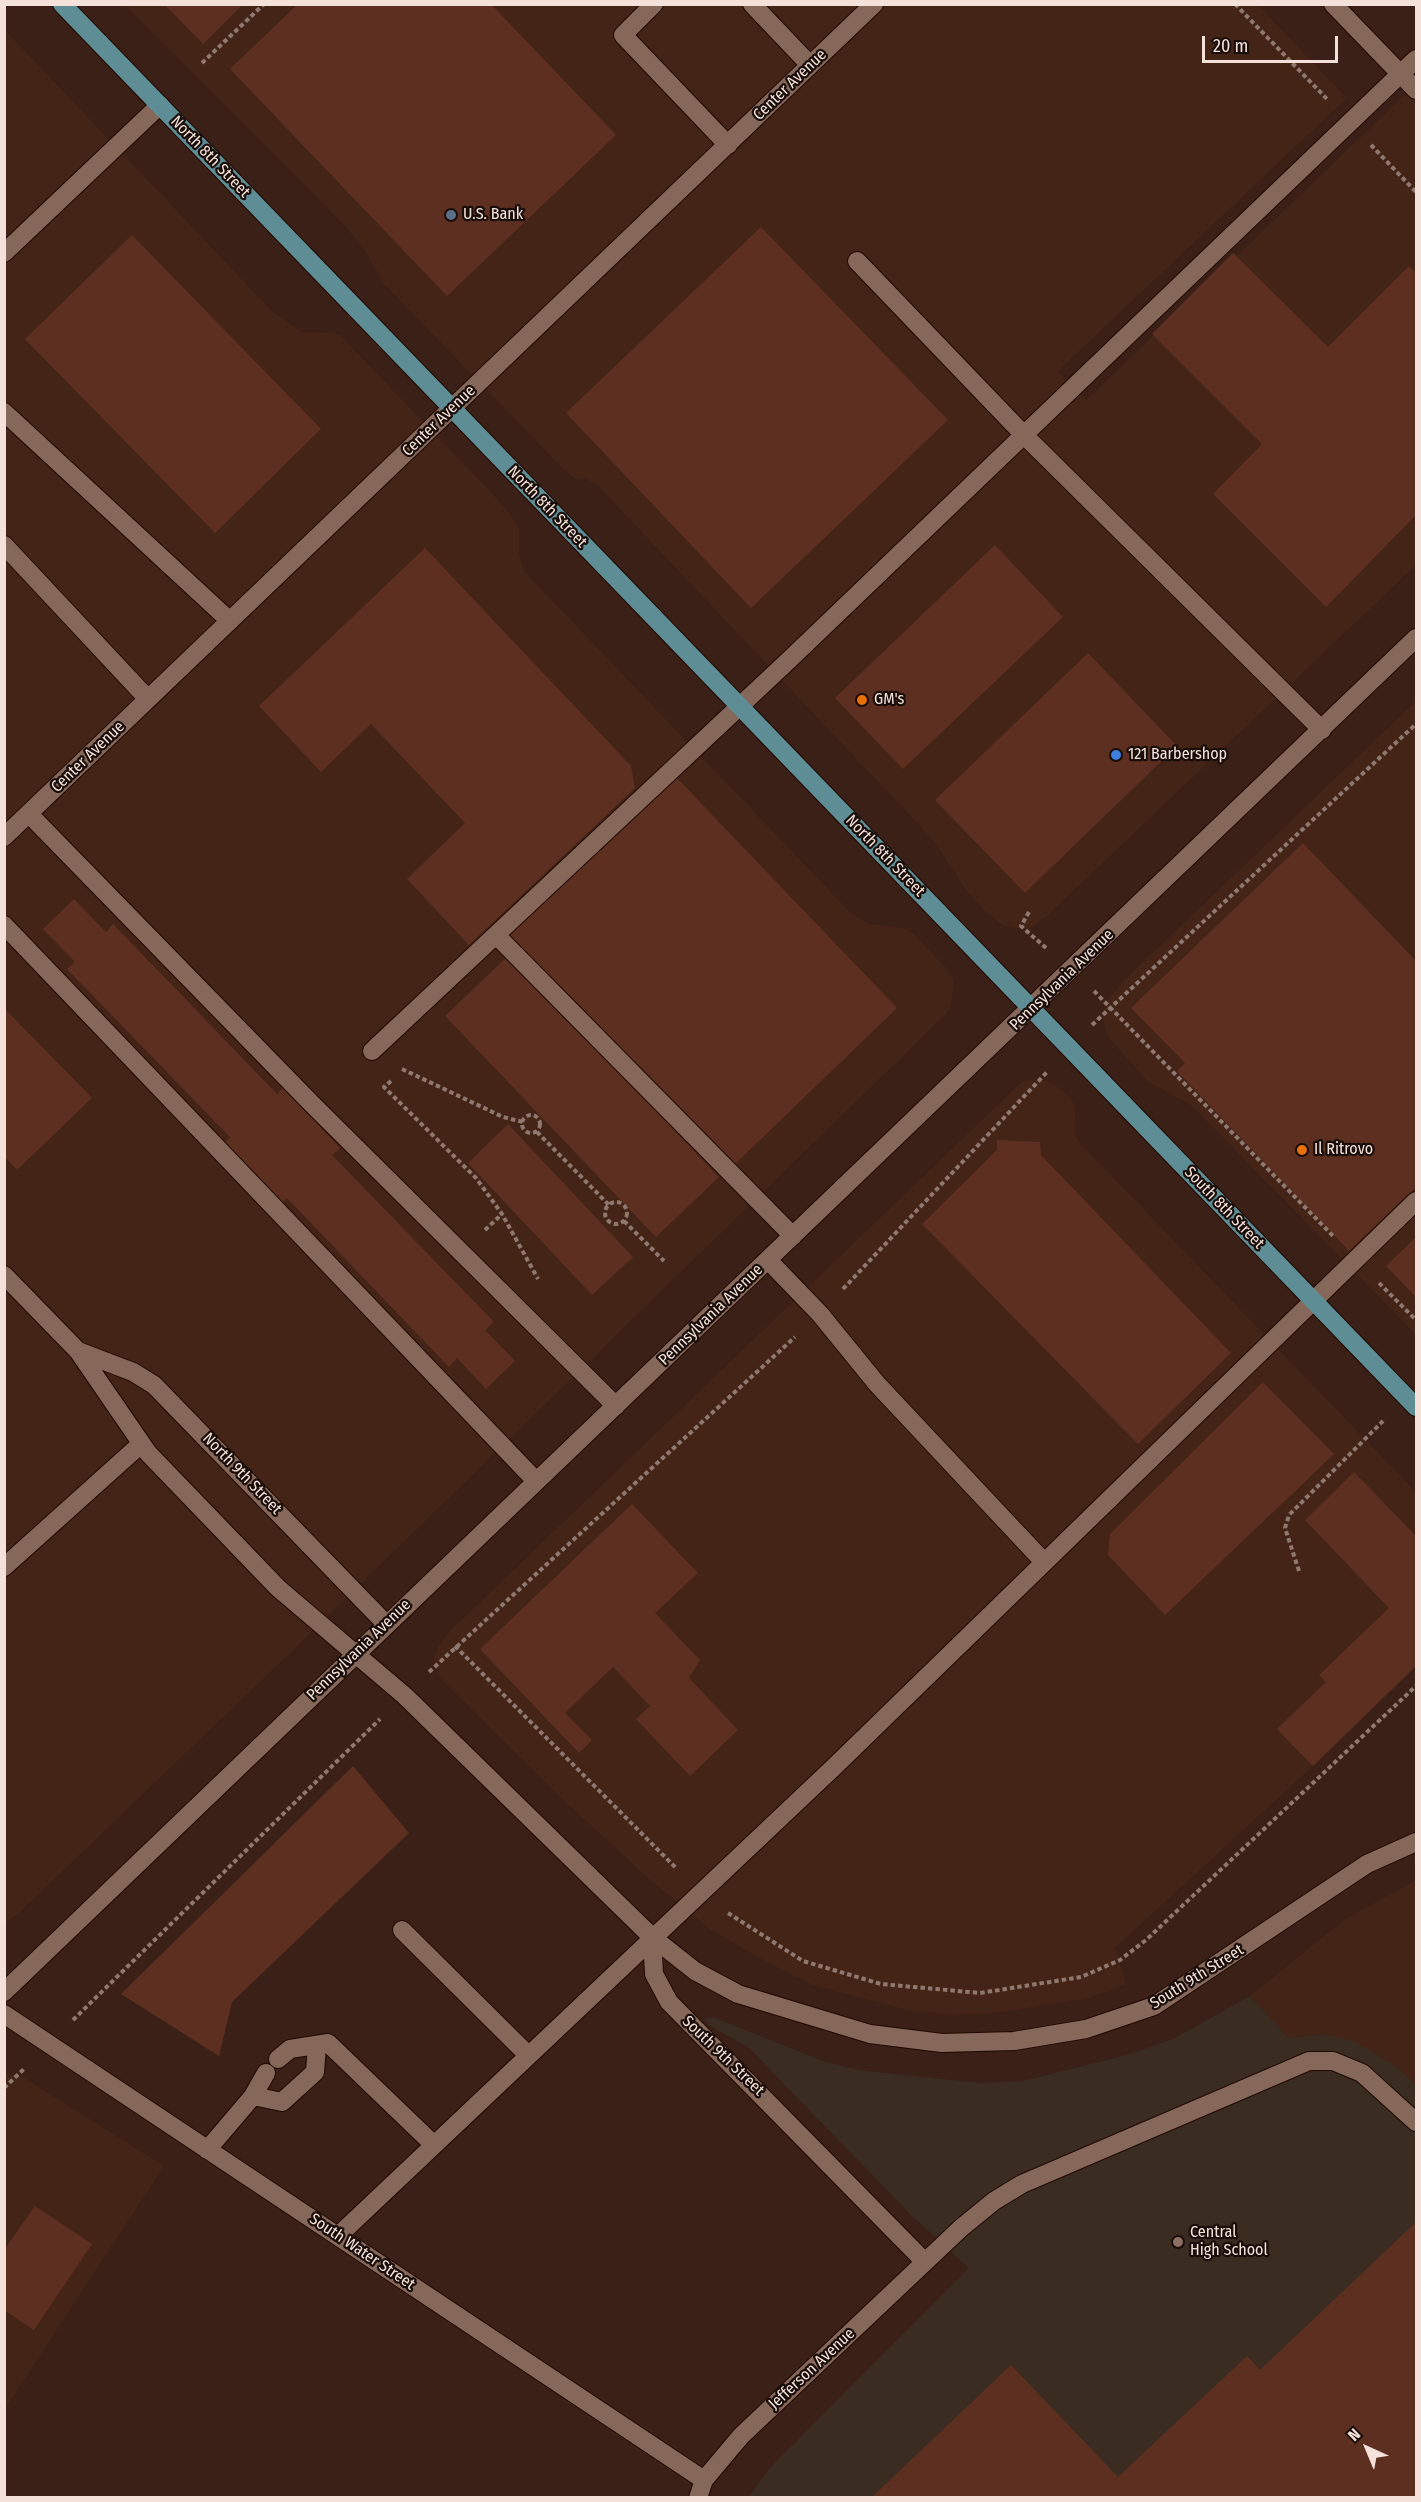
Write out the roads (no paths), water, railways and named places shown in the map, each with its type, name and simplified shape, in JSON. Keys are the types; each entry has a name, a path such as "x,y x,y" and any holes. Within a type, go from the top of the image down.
{"main road":[{"name":"North 8th Street","path":"62,4 982,955 1031,1009"},
{"name":"South 8th Street","path":"1031,1009 1412,1402"}],"street":[{"path":"654,4 623,35 728,145"},
{"path":"752,4 810,65"},
{"name":"Center Avenue","path":"4,837 874,4"},
{"path":"1333,4 1416,90"},
{"path":"372,1051 739,706 1416,59"},
{"path":"4,254 160,105"},
{"path":"857,261 1024,435 1322,730"},
{"path":"4,412 230,621"},
{"path":"4,545 148,699"},
{"name":"Pennsylvania Avenue","path":"4,1992 1416,638"},
{"path":"29,813 312,1104 616,1406"},
{"path":"4,925 536,1481"},
{"path":"496,935 793,1236"},
{"path":"338,2236 835,1766 1312,1299 1416,1201"},
{"path":"768,1260 820,1314 877,1384 1044,1562"},
{"name":"North 9th Street","path":"4,1275 78,1351 141,1444 278,1588 355,1654"},
{"name":"North 9th Street","path":"78,1351 133,1372 154,1385 386,1624"},
{"path":"4,1567 141,1444"},
{"name":"South 9th Street","path":"355,1654 405,1696 652,1937 694,1971 738,1994 800,2015 870,2034 942,2043 1014,2041 1086,2029 1154,2006 1367,1864 1416,1842"},
{"path":"402,1930 528,2055"},
{"name":"South 9th Street","path":"652,1937 654,1974 669,2002 925,2262"},
{"name":"South Water Street","path":"4,2014 704,2480"},
{"path":"278,2059 290,2049 328,2043 433,2144"},
{"path":"253,2096 282,2102 315,2072 317,2046"},
{"name":"Jefferson Avenue","path":"704,2480 741,2436 925,2262 982,2210 1022,2184 1309,2061 1333,2061 1362,2073 1416,2122"},
{"path":"207,2150 253,2096 266,2073"},
{"path":"698,2498 704,2480"}],"place":[{"name":"U.S. Bank","path":"451,215"},
{"name":"GM's","path":"862,700"},
{"name":"121 Barbershop","path":"1116,755"},
{"name":"Il Ritrovo","path":"1302,1150"},
{"name":"Central High School","path":"1178,2242"}]}
